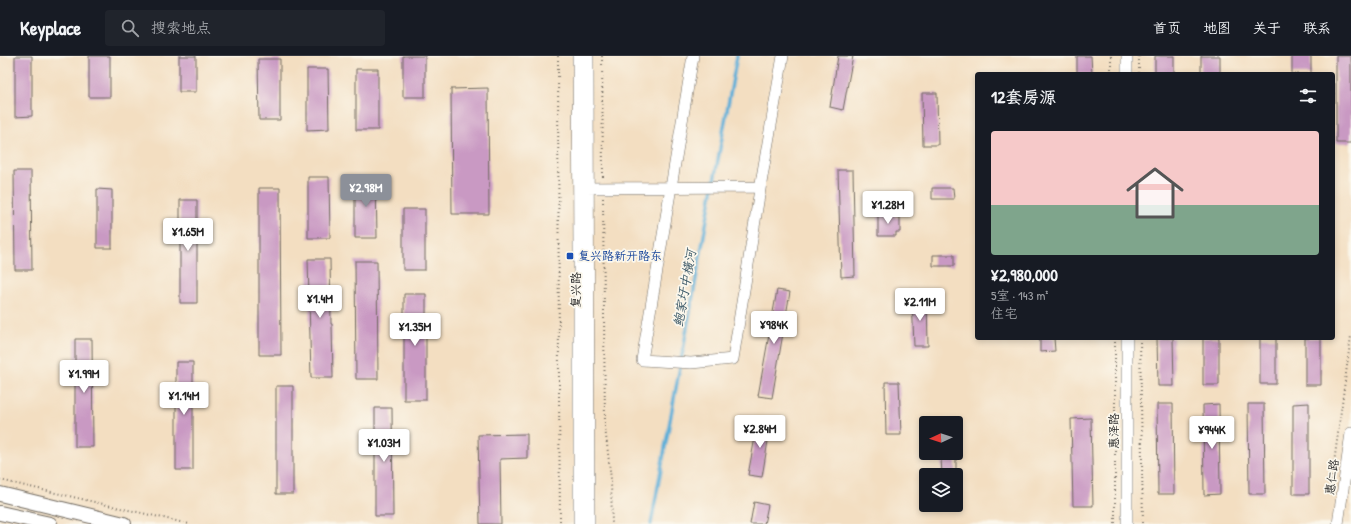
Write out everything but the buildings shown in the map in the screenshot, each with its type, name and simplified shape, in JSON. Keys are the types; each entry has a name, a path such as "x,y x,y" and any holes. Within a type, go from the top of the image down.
{"main road":[{"path":"0,494 124,524"},
{"path":"0,513 50,524"}],"street":[{"name":"复兴路","path":"578,56 584,188 589,524"},
{"name":"复兴路","path":"579,524 584,188 588,56"},
{"path":"693,56 642,360 691,363 734,359 760,187 783,56"},
{"path":"1128,56 1128,72"},
{"path":"584,188 760,187"},
{"name":"惠泽路","path":"1127,340 1127,524"},
{"name":"惠仁路","path":"1338,524 1351,433"}],"path":[{"path":"558,56 560,524"},
{"path":"602,56 603,182"},
{"path":"1111,56 1112,72"},
{"path":"1139,56 1139,72"},
{"path":"603,198 606,427 611,479 612,524"},
{"path":"1330,493 1351,336"},
{"path":"1115,340 1115,524"},
{"path":"1140,340 1142,524"},
{"path":"0,480 189,524"}],"waterway":[{"name":"鲍家圩中横河","path":"651,524 737,56"}],"place":[{"name":"复兴路新开路东","path":"570,256"}]}
